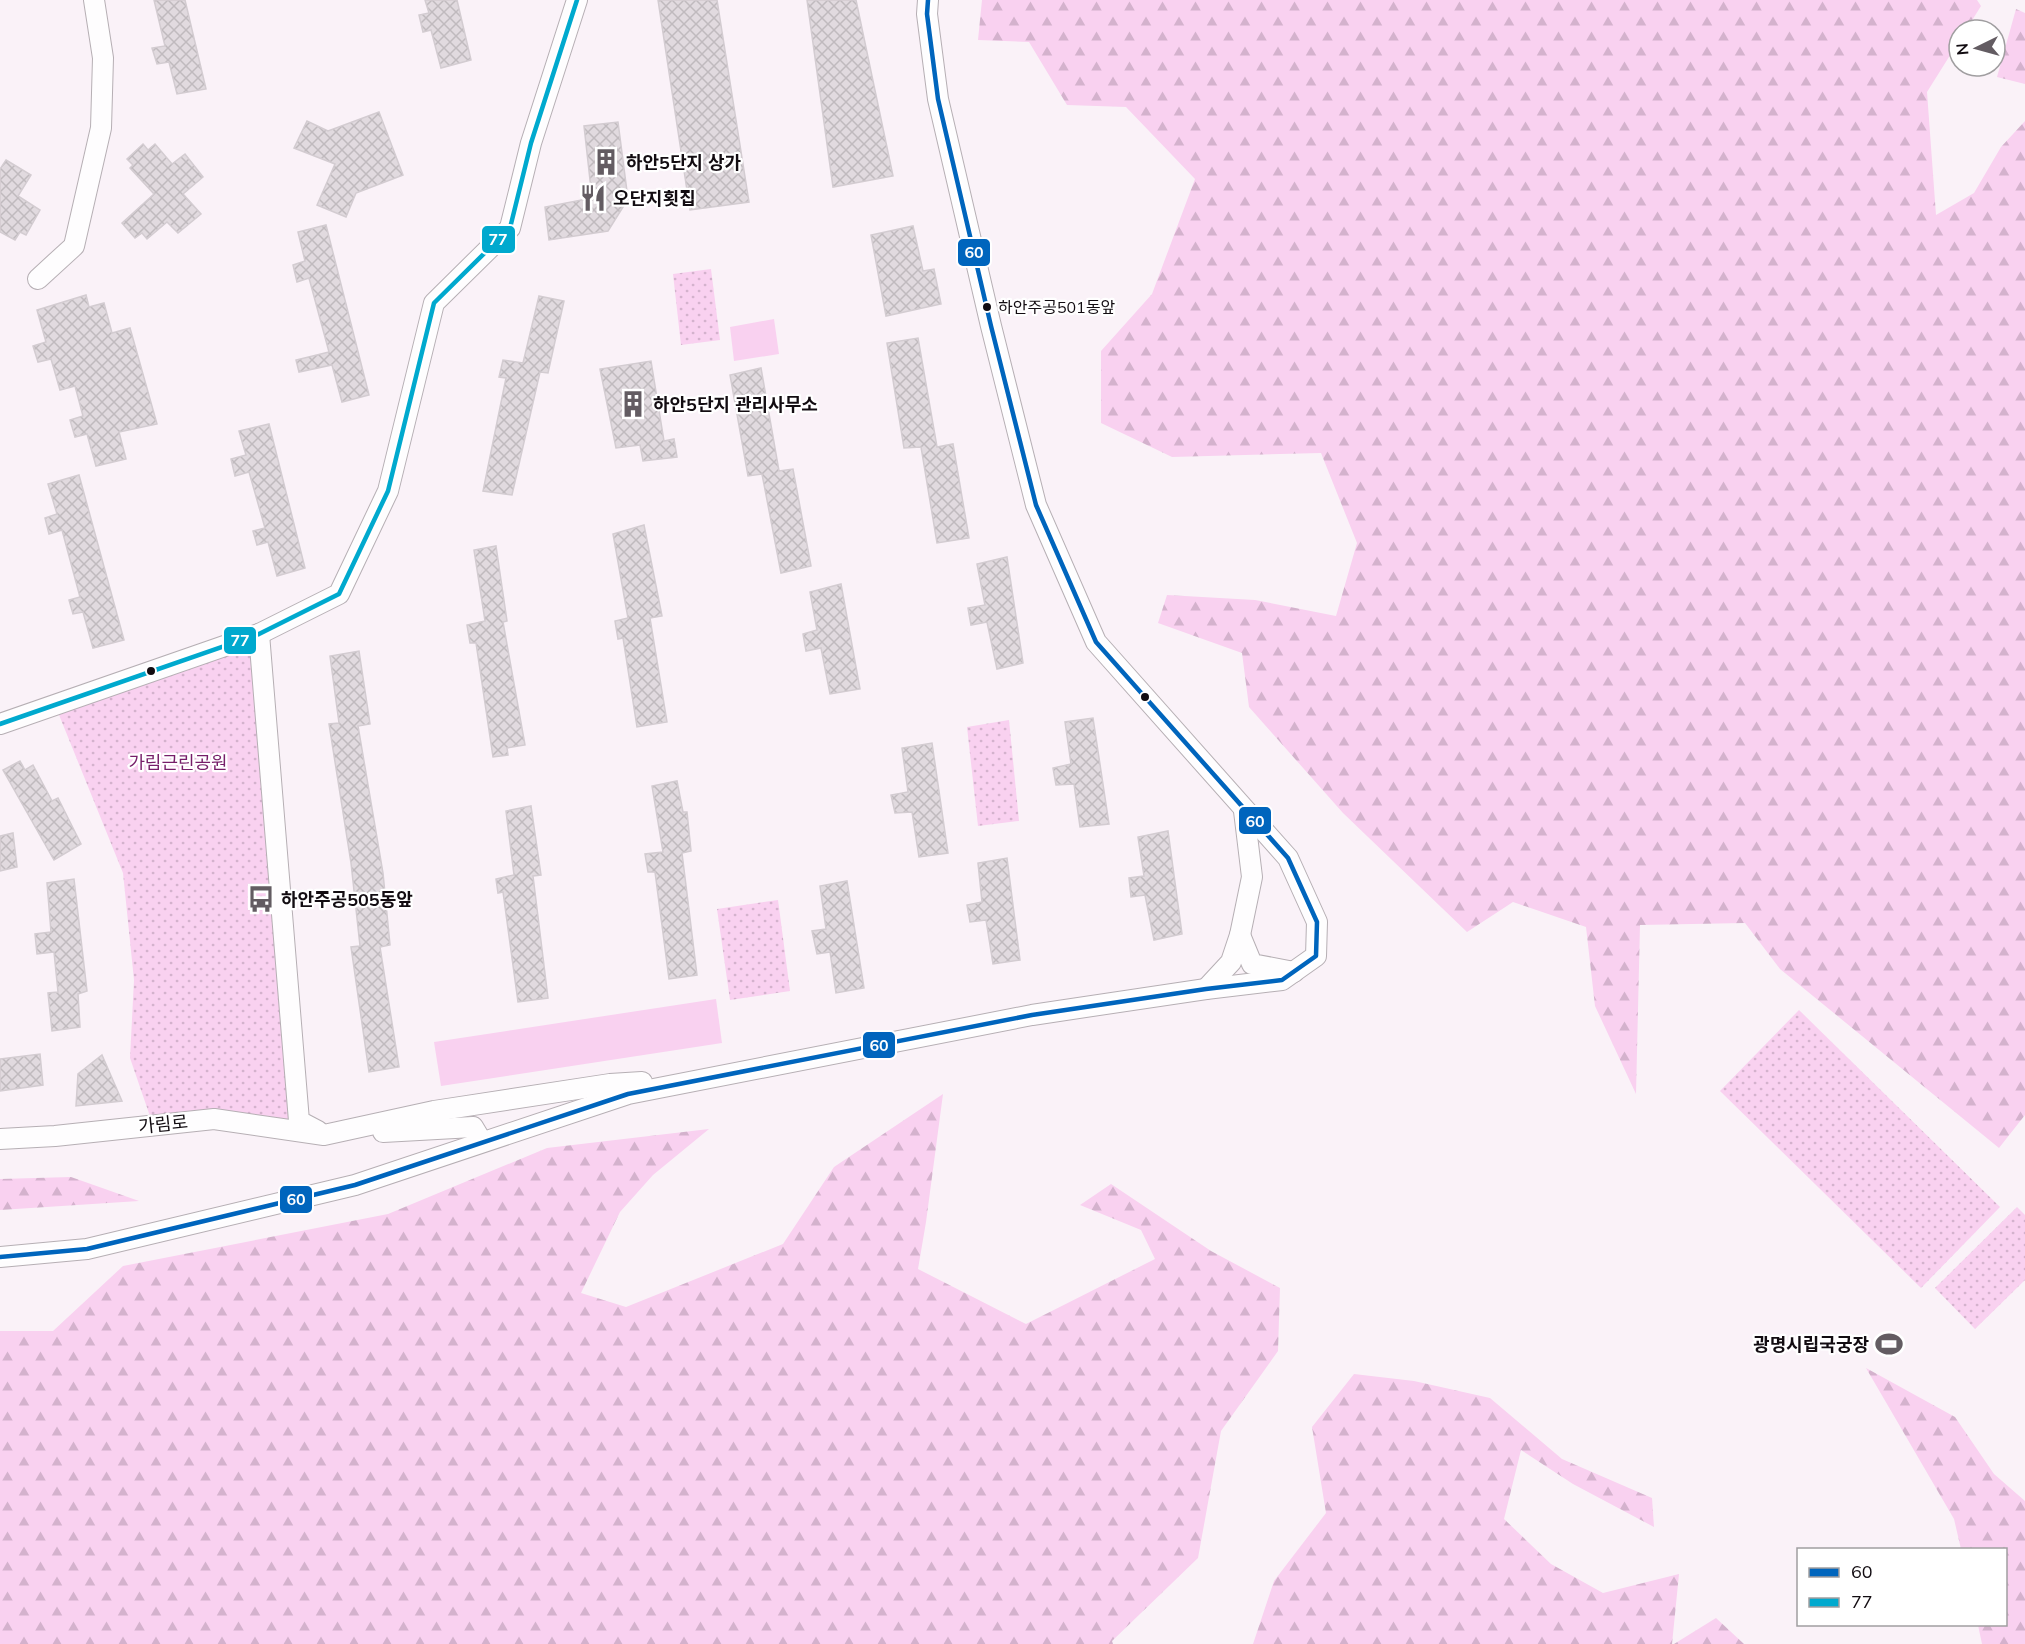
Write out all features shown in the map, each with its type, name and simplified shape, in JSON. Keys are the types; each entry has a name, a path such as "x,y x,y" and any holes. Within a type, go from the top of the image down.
{"street":[{"path":"38,279 74,246 101,128 103,58 94,0"},
{"path":"0,724 259,634 339,594 388,491 434,303 510,228 531,143 577,0"},
{"path":"0,1257 87,1249 355,1185 628,1094 1032,1015 1282,980 1316,956 1317,922 1288,858 1096,642 1036,505 938,99 927,14 928,0"},
{"path":"259,634 299,1121 324,1135 473,1127 482,1142"},
{"path":"1206,989 1231,962 1240,935 1252,877 1244,811"},
{"path":"1240,935 1252,964 1294,972"},
{"path":"324,1135 434,1111 610,1084 714,1077"},
{"name":"가림로","path":"0,1139 55,1136 214,1119 324,1135"}],"green space":[{"path":"982,0 1977,0 1981,6 1974,18 1947,18 1947,60 1927,92 1936,215 1974,193 2001,147 2025,121 2025,1115 1999,1148 1780,969 1745,923 1640,925 1636,1094 1595,1006 1586,927 1513,902 1467,932 1343,813 1249,707 1242,653 1158,623 1167,595 1255,600 1336,616 1357,543 1321,453 1172,457 1101,423 1101,351 1152,294 1195,179 1126,107 1067,105 1029,42 978,40"},
{"path":"2016,9 2025,13 2025,84 2001,78 2007,78 2007,41"},
{"path":"711,269 720,340 681,345 673,274"},
{"path":"774,319 779,354 734,361 730,327"},
{"name":"가림근린공원","path":"259,634 299,1121 153,1125 130,1058 134,980 123,873 55,705"},
{"path":"1009,720 1019,821 978,826 967,727"},
{"path":"778,900 790,991 730,1000 717,909"},
{"path":"716,999 722,1043 441,1086 434,1042"},
{"path":"1799,1010 2000,1207 1921,1288 1720,1091"},
{"path":"943,1094 918,1269 1026,1324 1155,1259 1141,1230 1080,1205 1111,1184 1211,1251 1280,1288 1278,1351 1221,1431 1198,1558 1112,1641 1113,1644 0,1644 0,1331 53,1331 123,1266 388,1214 547,1148 709,1129 653,1175 620,1212 581,1293 626,1307 783,1244 834,1167"},
{"path":"71,1177 139,1201 0,1210 0,1179"},
{"path":"2017,1207 2025,1215 2025,1280 1975,1329 1935,1288"},
{"path":"1866,1368 1955,1417 1994,1474 2025,1501 2025,1644 1982,1644 1978,1626 2007,1626 2007,1548 1961,1548 1954,1519"},
{"path":"1354,1374 1414,1381 1490,1398 1562,1459 1652,1498 1654,1527 1573,1484 1521,1450 1504,1519 1551,1564 1603,1593 1679,1574 1672,1644 1253,1644 1274,1581 1326,1513 1312,1427"},
{"path":"1716,1618 1744,1644 1674,1644"}],"building":[{"path":"154,0 185,0 206,89 177,94 169,62 157,64 152,48 165,46"},
{"path":"425,0 457,0 471,60 441,68 431,30 423,32 419,15 429,13"},
{"path":"658,0 717,0 749,202 690,210"},
{"path":"807,0 856,0 893,176 833,187"},
{"path":"379,112 403,175 356,193 346,217 317,205 335,164 294,148 307,121 328,131"},
{"name":"하안5단지 상가","path":"618,122 628,199 608,231 549,240 545,207 592,198 584,126"},
{"path":"143,144 148,150 155,144 172,164 185,154 203,177 183,194 201,214 178,233 167,222 147,239 142,233 135,238 122,223 154,194 130,168 133,165 127,159"},
{"path":"6,160 31,175 18,196 40,210 26,235 20,232 15,240 0,232 0,169"},
{"path":"326,225 369,395 342,402 332,365 299,372 296,360 329,352 309,278 297,282 293,265 305,261 298,232"},
{"path":"913,226 923,271 934,269 941,304 886,316 871,235"},
{"path":"86,295 89,307 104,303 112,333 130,328 157,424 119,432 126,459 96,466 87,434 75,437 70,420 83,416 75,386 60,390 51,359 38,362 33,346 46,342 37,310"},
{"path":"539,296 564,301 548,373 540,372 512,495 483,491 506,378 499,377 503,360 523,363"},
{"path":"918,338 937,447 953,444 969,538 937,543 921,447 904,448 887,343"},
{"name":"하안5단지 관리사무소","path":"651,361 664,441 674,439 677,457 643,461 640,445 616,448 600,369"},
{"path":"761,368 779,471 793,469 811,566 781,573 762,474 748,476 730,375"},
{"path":"269,424 305,568 277,576 268,542 257,545 253,531 265,528 249,472 235,476 231,459 246,455 239,431"},
{"path":"79,475 124,640 93,648 83,612 73,614 69,600 80,597 62,530 49,534 45,518 57,514 48,484"},
{"path":"644,525 662,616 650,618 667,722 637,727 623,638 618,639 615,621 628,618 613,534"},
{"path":"496,546 507,621 503,622 525,745 507,748 508,755 493,757 476,643 470,643 467,625 485,621 474,550"},
{"path":"1007,557 1023,663 997,669 987,622 971,625 968,608 985,605 977,564"},
{"path":"841,584 860,689 830,694 821,648 806,651 803,634 817,630 810,592"},
{"path":"359,651 370,724 358,726 383,873 390,945 380,947 399,1067 369,1072 351,947 360,946 351,863 329,724 339,723 330,656"},
{"path":"1093,718 1109,824 1080,827 1074,784 1056,785 1053,768 1071,764 1065,722"},
{"path":"932,743 948,853 919,857 912,812 895,813 891,795 908,792 902,748"},
{"path":"20,761 25,770 33,765 52,801 58,798 81,844 54,860 3,770"},
{"path":"677,781 683,812 687,812 691,851 682,853 697,975 669,979 655,872 648,872 645,854 663,852 652,786"},
{"path":"531,806 541,875 533,876 548,998 518,1002 503,892 498,893 496,879 514,875 506,811"},
{"path":"1168,831 1182,934 1154,940 1145,895 1131,897 1129,878 1144,876 1138,837"},
{"path":"13,833 17,867 0,871 0,836"},
{"path":"1007,858 1020,960 993,964 986,920 970,922 967,905 982,902 978,863"},
{"path":"74,879 87,991 78,994 80,1027 52,1031 48,993 58,992 54,952 37,954 35,934 51,932 47,883"},
{"path":"847,881 864,988 836,993 830,952 817,954 812,931 826,929 820,886"},
{"path":"40,1054 43,1085 0,1091 0,1059"},
{"path":"102,1055 122,1101 76,1106 78,1074"}],"transit line":[{"name":"77","path":"0,724 259,634 339,594 388,491 434,303 510,228 531,143 577,0"},
{"name":"60","path":"0,1257 87,1249 355,1185 628,1094 1032,1015 1282,980 1316,956 1317,922 1288,858 1096,642 1036,505 938,99 927,14 928,0"}],"place":[{"name":"하안5단지 상가","path":"606,162"},
{"name":"오단지횟집","path":"593,198"},
{"name":"하안주공501동앞","path":"987,307"},
{"name":"하안5단지 관리사무소","path":"633,404"},
{"name":"하안주공505동앞","path":"261,899"},
{"name":"광명시립국궁장","path":"1889,1344"}]}
